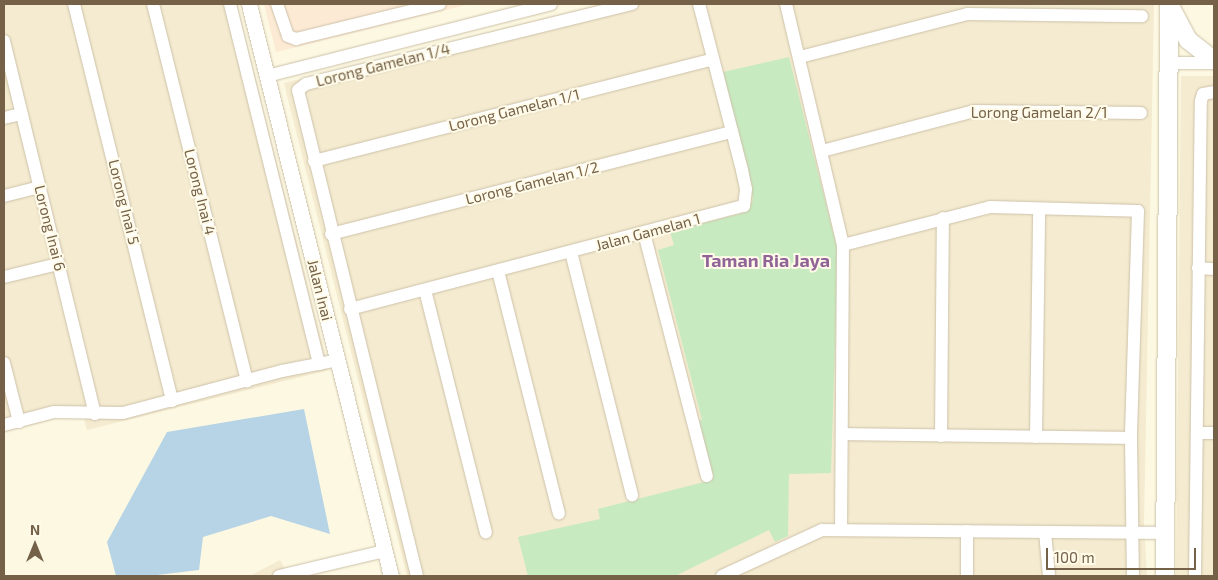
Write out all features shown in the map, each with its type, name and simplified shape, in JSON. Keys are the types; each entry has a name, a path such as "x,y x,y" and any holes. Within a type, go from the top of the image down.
{"main road":[{"path":"1170,4 1188,40 1214,62"},
{"path":"1165,576 1170,4"}],"street":[{"name":"Lorong Inai 5","path":"74,4 172,401"},
{"name":"Lorong Inai 4","path":"153,4 247,381"},
{"path":"230,4 318,364"},
{"name":"Jalan Inai","path":"249,4 391,576"},
{"path":"277,4 288,36 296,39 440,4"},
{"path":"267,76 551,4"},
{"name":"Lorong Gamelan 1/4","path":"417,576 297,95 306,84 632,4"},
{"name":"Jalan Gamelan 1","path":"350,310 744,206 746,189 699,4"},
{"path":"786,4 843,245 841,530"},
{"path":"800,57 960,15 1142,16"},
{"name":"Lorong Inai 6","path":"4,41 95,414"},
{"name":"Lorong Gamelan 1/1","path":"314,162 713,58"},
{"path":"1168,63 1214,62"},
{"path":"1195,576 1201,101 1203,94 1214,92"},
{"name":"Lorong Gamelan 2/1","path":"822,150 964,113 1141,113"},
{"path":"4,118 22,114"},
{"name":"Lorong Gamelan 1/2","path":"331,234 732,132"},
{"path":"4,196 40,187"},
{"path":"843,245 990,207 1138,212 1131,438 1133,576"},
{"path":"1036,437 1039,209"},
{"path":"940,436 943,218"},
{"path":"644,233 707,476"},
{"path":"571,252 632,495"},
{"path":"4,277 58,264"},
{"path":"1198,268 1214,268"},
{"path":"498,271 559,513"},
{"path":"425,290 486,532"},
{"path":"4,425 54,412 116,415 338,360"},
{"path":"4,363 19,422"},
{"path":"1197,432 1214,433"},
{"path":"842,434 1131,438"},
{"path":"722,576 810,533 841,530 1164,533"},
{"path":"967,531 967,576"},
{"path":"1045,532 1049,576"},
{"path":"279,576 385,552"}],"shaded area":[{"path":"4,4 237,4 329,370 87,430 82,412 4,432"},
{"path":"264,4 470,4 276,52"},
{"path":"603,4 1154,4 1144,522 1147,576 407,576 284,83"},
{"path":"1181,76 1214,76 1214,576 1176,576"},
{"path":"280,560 289,576 250,576"}],"green space":[{"path":"789,57 838,252 831,473 789,474 788,536 775,542 769,530 675,576 528,576 518,537 600,519 598,509 712,480 697,422 702,420 658,250 674,245 670,232 743,213 753,200 723,72"}],"water":[{"path":"304,409 330,534 271,516 203,537 199,570 149,576 116,576 107,542 167,432"}],"district":[{"name":"Taman Ria Jaya","path":"766,260"}]}
